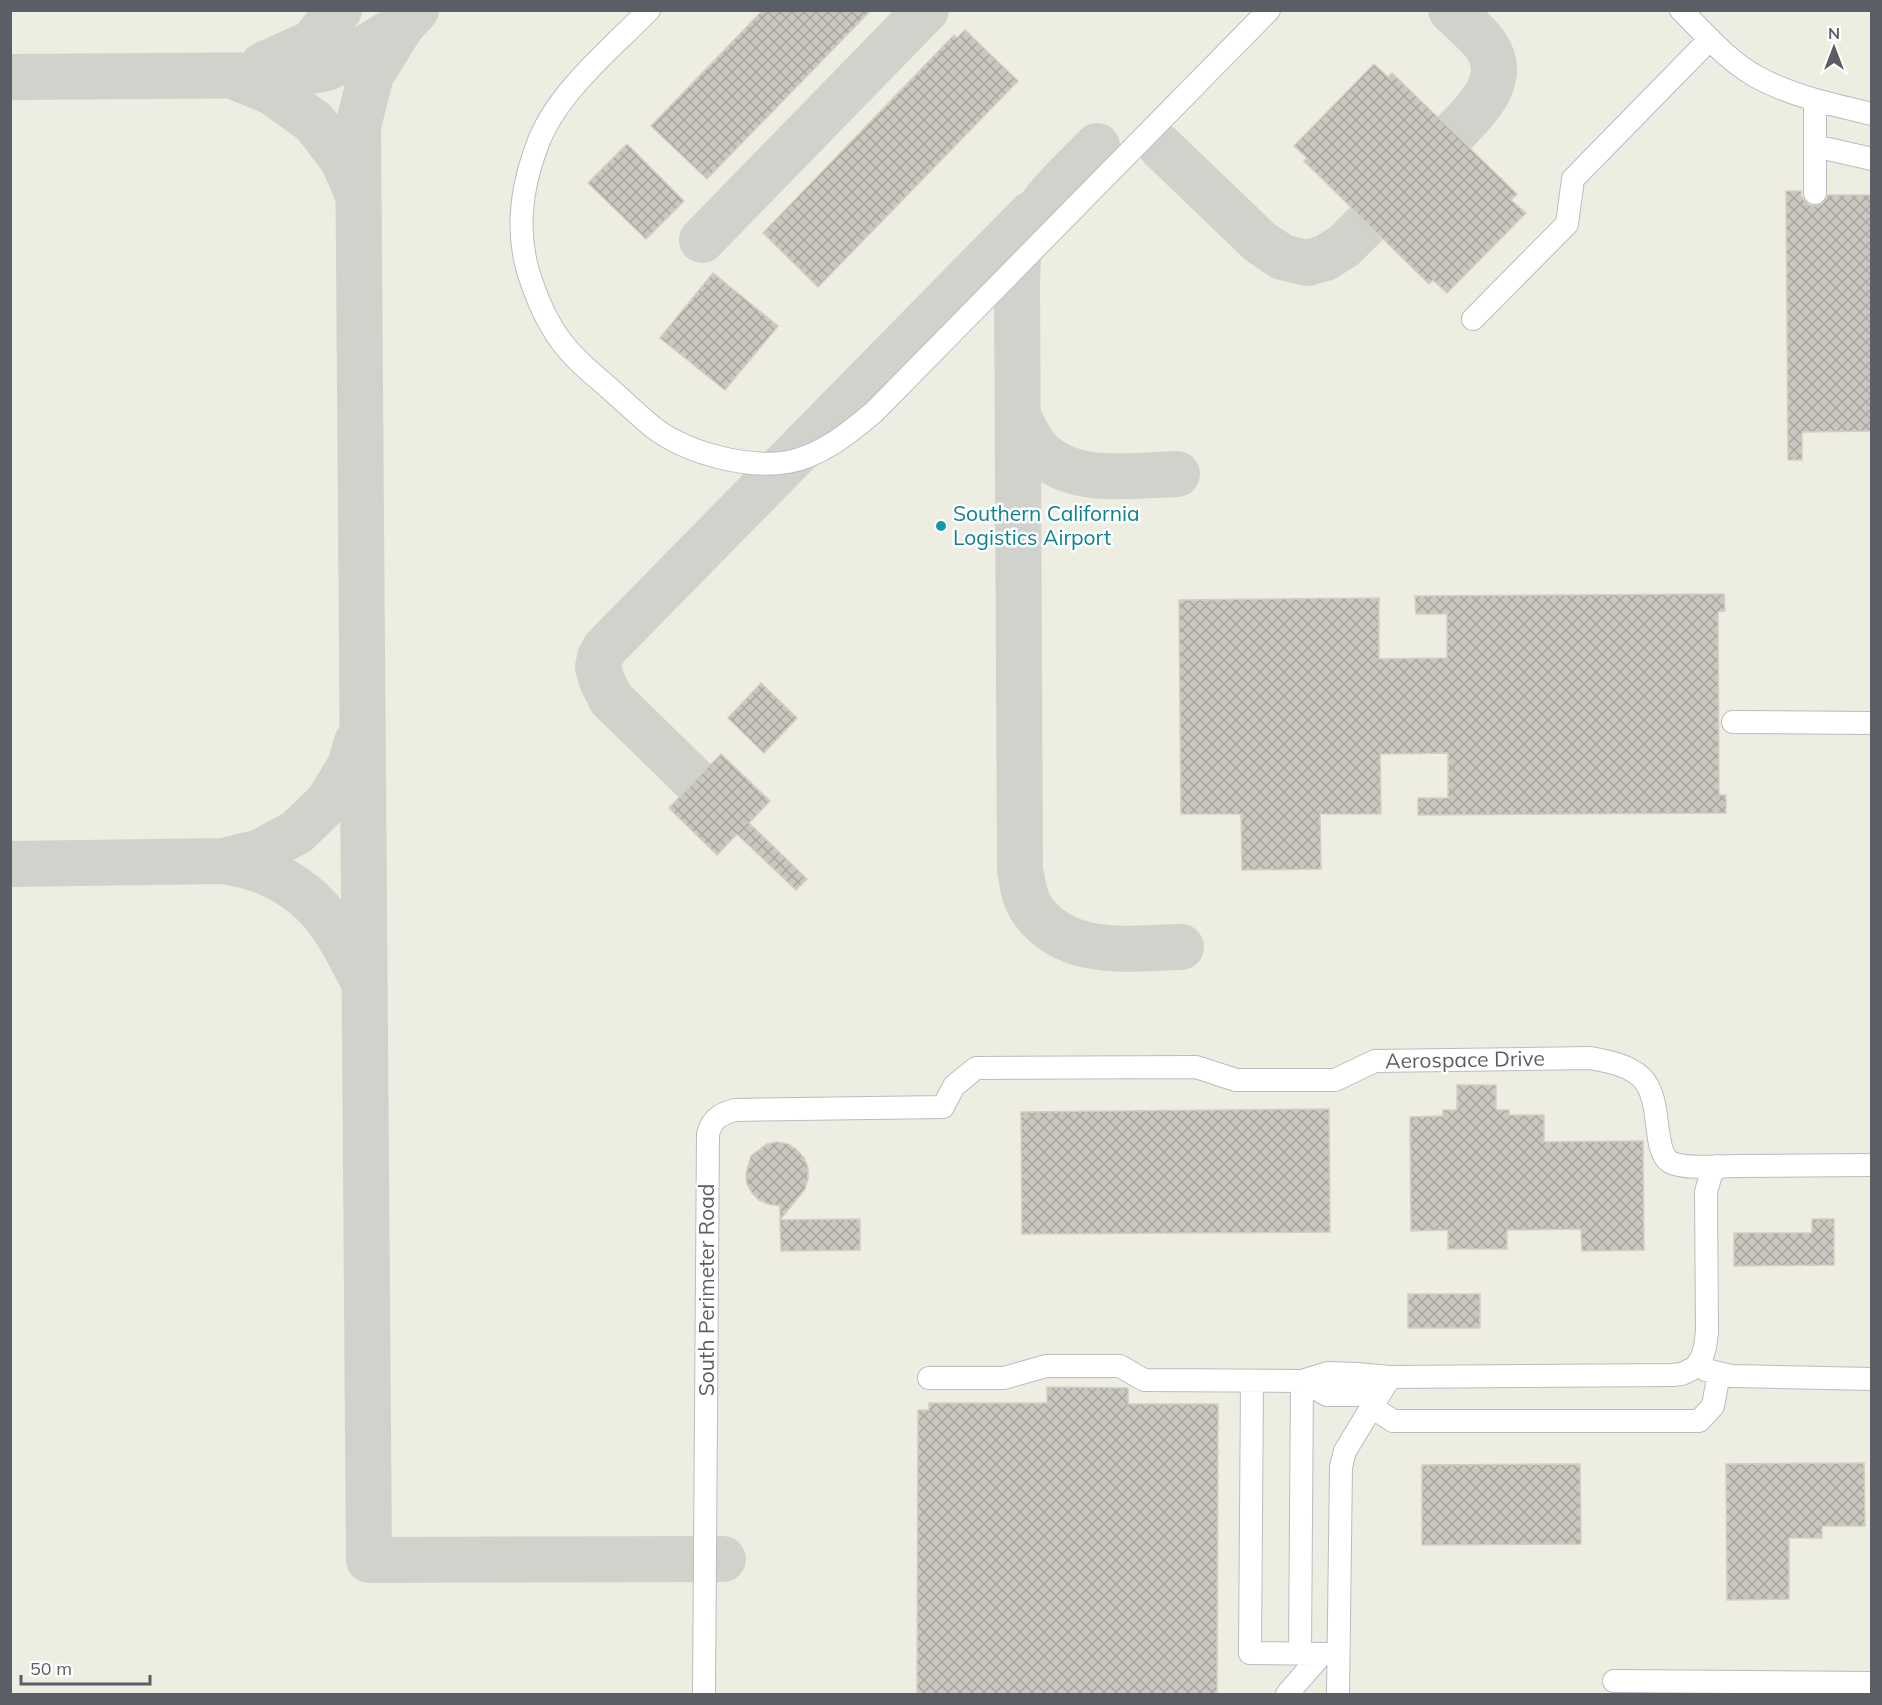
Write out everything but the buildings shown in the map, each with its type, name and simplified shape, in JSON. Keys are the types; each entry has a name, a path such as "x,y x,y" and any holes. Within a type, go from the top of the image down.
{"street":[{"path":"649,10 575,86 555,112 537,144 522,206 522,236 528,271 544,310 560,340 578,361 656,429 681,444 749,464 788,462 817,452 849,433 873,412 1269,10"},
{"path":"1681,10 1727,56 1757,77 1815,100 1872,114"},
{"path":"1473,319 1567,224 1573,179 1710,39"},
{"path":"1815,100 1815,193"},
{"path":"1815,146 1872,159"},
{"path":"1732,722 1872,723"},
{"name":"Aerospace Drive","path":"943,1107 954,1086 975,1068 1196,1066 1236,1080 1335,1080 1375,1061 1590,1058 1609,1061 1641,1077 1655,1102 1660,1148 1665,1158 1672,1163 1685,1166 1872,1165"},
{"name":"South Perimeter Road","path":"704,1695 708,1146 711,1124 721,1114 735,1110 943,1107"},
{"path":"929,1378 1004,1378 1046,1366 1120,1366 1144,1380 1302,1381 1327,1395 1356,1395 1390,1377 1682,1374 1696,1367 1702,1357 1707,1332 1706,1192 1711,1174 1719,1166"},
{"path":"1696,1367 1731,1376 1872,1379"},
{"path":"1372,1407 1393,1421 1699,1421 1713,1406 1719,1373"},
{"path":"1287,1695 1320,1654 1341,1467 1345,1452 1390,1377"},
{"path":"1252,1381 1250,1653 1320,1654"},
{"path":"1302,1381 1320,1654 1338,1695"},
{"path":"1614,1681 1872,1683"}],"taxiway":[{"path":"263,65 312,43 339,10"},
{"path":"416,10 402,25 371,75 358,126 369,1560 723,1559"},
{"path":"702,240 926,10"},
{"path":"1451,10 1485,44 1492,57 1494,69 1488,93 1454,133"},
{"path":"10,77 288,75 327,68 396,29"},
{"path":"237,78 272,92 314,122 343,160 357,193"},
{"path":"1097,146 1042,205 1026,232 1018,255 1020,869 1025,894 1031,908 1045,924 1061,936 1080,943 1120,949 1181,947"},
{"path":"1161,147 1260,242 1282,257 1307,263 1325,258 1344,246 1367,223"},
{"path":"695,781 611,699 598,667 605,648 1030,215"},
{"path":"1018,416 1030,440 1040,452 1054,463 1070,470 1105,476 1177,474"},
{"path":"10,864 224,861 260,852 297,832 328,802 350,766 357,742"},
{"path":"224,861 260,870 296,889 310,900 334,928 362,979"}],"place":[{"name":"Southern California Logistics Airport","path":"941,526"}]}
